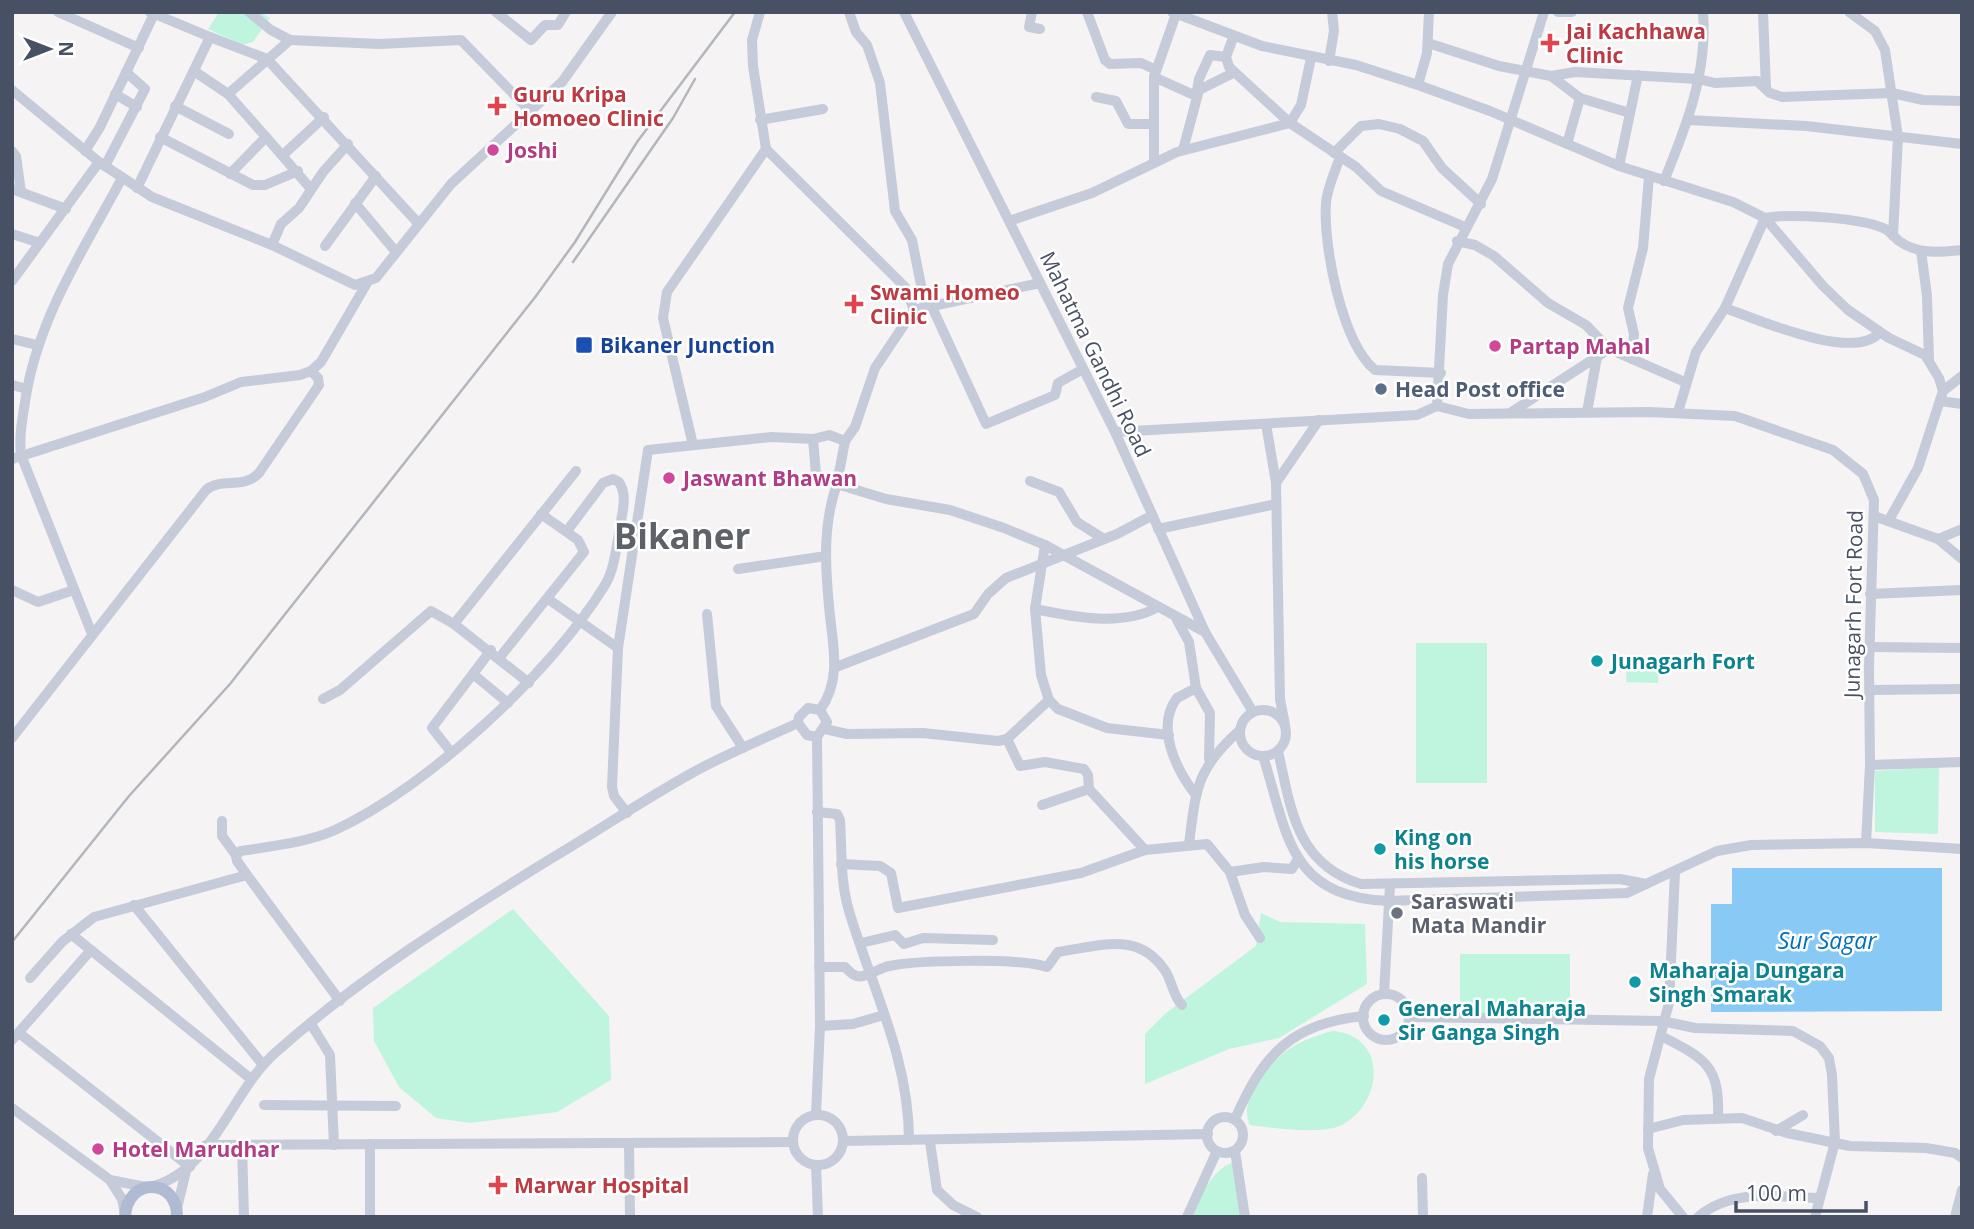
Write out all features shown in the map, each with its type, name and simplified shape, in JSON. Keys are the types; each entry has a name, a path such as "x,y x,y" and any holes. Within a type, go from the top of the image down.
{"main road":[{"path":"125,1217 130,1198 149,1187 168,1193 177,1213"}],"street":[{"path":"58,12 139,48"},
{"path":"249,12 271,30 290,40 379,44 461,40 530,111"},
{"path":"496,12 531,40 545,25 558,25 566,12"},
{"path":"12,90 85,151 137,188 272,246 345,283 367,283 376,278 451,184 562,82 612,12"},
{"path":"760,12 752,40 760,120 766,149 905,287 914,310"},
{"path":"849,12 856,32 867,45 880,83 895,211 912,240 928,305 986,424 1007,418 1055,395 1058,383 1083,369"},
{"name":"Mahatma Gandhi Road","path":"904,12 1115,432 1205,632 1253,712"},
{"path":"1032,12 1029,27 1040,29"},
{"path":"1087,12 1105,60 1110,64 1141,63 1155,74 1196,96"},
{"path":"1329,61 1334,31 1332,12"},
{"path":"1418,85 1428,43 1429,12"},
{"path":"1115,432 1417,415 1437,405 1441,373 1443,295 1448,264 1457,241 1481,204 1544,12"},
{"path":"1558,12 1572,12"},
{"path":"1664,181 1688,120 1705,50 1703,12"},
{"path":"1763,12 1766,89"},
{"path":"1849,12 1882,39 1898,137 1893,236"},
{"path":"85,151 139,48 153,13 267,58 324,117 418,223"},
{"path":"1154,161 1155,74 1174,13 1233,38 1311,58 1356,65 1418,85 1509,118 1619,166 1733,202 1765,218 1823,286 1848,310 1880,332 1919,351 1929,360"},
{"path":"137,188 210,37"},
{"path":"1233,38 1226,58 1233,73 1290,123 1388,195 1465,227"},
{"path":"229,94 290,40"},
{"path":"1428,43 1523,71 1551,76 1575,72 1698,79 1715,83 1752,80 1782,97 1892,93 1923,100 1962,101"},
{"path":"1183,150 1199,79 1210,55 1226,58"},
{"path":"1009,221 1092,193 1154,161 1183,150 1290,123 1301,105 1311,58"},
{"path":"194,71 229,94 311,189"},
{"path":"12,281 17,268 102,164 137,107 145,85 126,72"},
{"path":"1196,96 1205,85 1233,73"},
{"path":"1619,166 1638,75"},
{"path":"1551,76 1580,98 1630,113"},
{"path":"115,94 137,107"},
{"path":"1096,97 1116,101 1128,124 1154,124"},
{"path":"1567,145 1580,98"},
{"path":"175,106 229,134"},
{"path":"760,120 823,109"},
{"path":"283,155 324,117"},
{"path":"1688,120 1806,126 1962,144"},
{"path":"1441,373 1375,370 1368,365 1351,330 1337,289 1327,215 1329,187 1337,155 1361,126 1379,124 1400,129 1423,141 1442,168 1481,204"},
{"path":"160,137 230,174 259,186 298,172"},
{"path":"230,174 266,137"},
{"path":"272,246 281,224 299,208 348,144"},
{"path":"693,445 663,317 667,292 766,149"},
{"path":"12,151 16,156 17,191 66,209"},
{"path":"325,246 376,176"},
{"path":"1632,359 1634,334 1628,308 1643,248 1649,177"},
{"path":"92,634 17,457 17,426 37,345 51,308 122,178"},
{"path":"355,203 396,253"},
{"path":"1765,218 1797,216 1852,221 1882,227 1921,251 1962,250"},
{"path":"1678,412 1696,352 1725,308 1765,218"},
{"path":"12,234 40,243"},
{"path":"1457,241 1475,245 1494,256 1548,303 1586,325 1609,349 1685,382"},
{"path":"1921,251 1927,296 1929,360 1942,396 1962,404"},
{"path":"17,457 205,397 242,382 311,371 321,362 367,283"},
{"path":"820,710 831,694 835,667 826,556 828,510 837,484 845,441 855,427 875,368 914,310 1040,283"},
{"path":"1725,308 1822,340 1846,344 1872,340 1880,332"},
{"path":"12,339 37,345"},
{"path":"1509,413 1609,349"},
{"path":"1587,412 1597,357"},
{"path":"12,738 205,490 214,484 248,482 260,473 319,385 318,378 311,371"},
{"path":"1889,520 1918,468 1942,396 1962,376"},
{"path":"12,385 27,389"},
{"name":"Junagarh Fort Road","path":"1437,405 1460,413 1714,413 1754,421 1833,450 1863,474 1871,487 1874,516 1866,843"},
{"path":"1276,483 1319,420"},
{"path":"1266,424 1276,483 1280,699 1285,725 1284,742 1278,751 1263,757 1247,751 1241,742 1240,730 1244,719 1253,712 1270,711 1279,716 1285,725"},
{"path":"626,813 614,796 612,787 618,648 648,450 772,436 813,439 829,435 845,441"},
{"path":"813,439 816,474 837,484 886,499 950,510 1045,545 1177,620 1205,632"},
{"path":"454,624 576,471"},
{"path":"236,855 332,831 366,813 451,752 529,683 579,620 611,572 625,499 619,482 612,479 603,483 567,531"},
{"path":"1030,481 1059,492 1077,522 1104,539"},
{"path":"1158,529 1276,503"},
{"path":"500,657 584,552 578,540 541,514"},
{"path":"835,667 974,614 988,594 1006,578 1104,539 1151,516"},
{"path":"1874,516 1938,539 1962,559"},
{"path":"1938,539 1962,529"},
{"path":"1045,545 1035,609 1041,675 1049,700 1058,709 1107,728 1169,735"},
{"path":"738,569 826,556"},
{"path":"12,590 38,602 74,590"},
{"path":"1870,594 1962,590"},
{"path":"548,598 618,648"},
{"path":"1035,609 1090,618 1143,615 1158,607"},
{"path":"323,699 341,691 426,613 437,611 500,657 529,683"},
{"path":"707,614 716,706 743,748"},
{"path":"1177,620 1189,642 1196,688 1210,713 1209,760 1195,794 1189,844"},
{"path":"1869,647 1962,648"},
{"path":"451,752 432,728 491,650"},
{"path":"473,674 508,702"},
{"path":"1195,794 1179,772 1169,735 1169,712 1173,702 1196,688"},
{"path":"1870,690 1962,689"},
{"path":"798,723 807,736 821,733 923,733 984,741 1007,740 1049,700"},
{"path":"110,1180 149,1187 169,1182 188,1169 262,1065 340,1000 455,917 691,773 798,723 802,712 814,708 825,715 821,733 817,812 820,1026 816,1114"},
{"path":"1209,760 1240,730"},
{"path":"1007,740 1020,766 1045,762 1076,766 1088,775 1088,789 1144,850"},
{"path":"1278,751 1295,822 1316,859 1345,879 1390,886 1620,879 1646,884"},
{"path":"1263,757 1298,859 1307,873 1328,886 1368,900 1627,893 1732,847 1866,843 1962,849"},
{"path":"1870,765 1962,762"},
{"path":"1042,805 1088,789"},
{"path":"817,812 836,814 839,820 841,864 849,912 862,943 900,1060 909,1110 909,1140"},
{"path":"222,821 222,836 236,855 237,861 340,1000"},
{"path":"841,864 880,866 891,873 898,908 1081,873 1144,850 1207,844 1230,872 1245,915 1260,938"},
{"path":"1230,872 1264,867 1292,869 1298,859"},
{"path":"1647,1217 1654,1174 1648,1129 1649,1079 1669,1003 1675,872"},
{"path":"30,978 71,934 94,917 247,876"},
{"path":"1384,994 1390,886"},
{"path":"134,905 262,1065"},
{"path":"71,934 251,1079"},
{"path":"862,943 887,935 895,935 904,944 923,938 993,940"},
{"path":"818,968 845,967 853,975 862,976 890,966 948,962 1018,963 1047,967 1058,952 1136,944 1153,954 1160,963 1182,1006"},
{"path":"90,950 15,1036 188,1169"},
{"path":"1384,994 1400,998 1409,1017 1403,1034 1391,1040 1377,1039 1368,1032 1364,1016 1366,1005 1384,994"},
{"path":"820,1026 853,1024 884,1015"},
{"path":"1235,1119 1267,1059 1289,1038 1342,1019 1364,1016"},
{"path":"1409,1017 1665,1021 1695,1028 1779,1029 1808,1036 1829,1058 1835,1142 1815,1217"},
{"path":"311,1024 331,1055 334,1145"},
{"path":"1661,1036 1694,1053 1712,1070 1719,1090 1718,1117"},
{"path":"264,1105 396,1106"},
{"path":"12,1108 110,1180 122,1199 125,1217"},
{"path":"816,1114 827,1115 836,1121 844,1141 833,1161 816,1165 800,1158 793,1142 794,1131 801,1121 816,1114"},
{"path":"1776,1131 1803,1115"},
{"path":"1235,1119 1220,1118 1213,1122 1208,1134 1209,1143 1217,1151 1235,1151"},
{"path":"1648,1129 1683,1120 1742,1118 1776,1131 1835,1142 1934,1149 1955,1153 1962,1158"},
{"path":"1235,1119 1243,1135 1235,1151 1245,1217"},
{"path":"844,1141 930,1142 1208,1134"},
{"path":"206,1145 793,1142"},
{"path":"930,1142 936,1190 947,1200 977,1217"},
{"path":"629,1143 630,1217"},
{"path":"370,1144 370,1217"},
{"path":"242,1145 244,1217"},
{"path":"1187,1217 1217,1151"},
{"path":"816,1165 818,1217"},
{"path":"177,1213 188,1169"},
{"path":"1654,1174 1669,1202 1683,1217"},
{"path":"1422,1178 1423,1217"},
{"path":"1955,1217 1962,1190"},
{"path":"1698,1217 1710,1206 1733,1197 1819,1198"}],"green space":[{"path":"219,12 260,12 270,18 253,42 243,45 208,29"},
{"path":"1416,643 1487,643 1487,783 1416,783"},
{"path":"1627,659 1659,659 1658,683 1626,682"},
{"path":"1939,767 1938,834 1875,832 1875,771"},
{"path":"513,909 609,1016 611,1080 557,1112 469,1123 436,1118 399,1087 374,1041 373,1008"},
{"path":"1261,913 1280,922 1365,924 1367,984 1279,1038 1229,1049 1145,1084 1145,1034 1166,1013 1256,946"},
{"path":"1460,954 1570,954 1570,1018 1460,1018"},
{"path":"1332,1031 1350,1035 1363,1044 1371,1056 1374,1071 1372,1086 1356,1115 1342,1125 1322,1130 1250,1125 1247,1116 1248,1103 1270,1067 1296,1045"},
{"path":"1234,1162 1241,1217 1191,1217 1213,1177"}],"water":[{"name":"Sur Sagar","path":"1732,868 1942,868 1942,1011 1711,1012 1711,904 1732,904"}],"railway":[{"path":"12,942 129,796 230,684 536,296 575,242 637,142 735,12"},
{"path":"573,262 673,118 695,79"}],"place":[{"name":"Jai Kachhawa Clinic","path":"1550,43"},
{"name":"Guru Kripa Homoeo Clinic","path":"497,106"},
{"name":"Joshi","path":"493,150"},
{"name":"Swami Homeo Clinic","path":"854,304"},
{"name":"Bikaner Junction","path":"584,345"},
{"name":"Partap Mahal","path":"1495,346"},
{"name":"Head Post office","path":"1381,389"},
{"name":"Jaswant Bhawan","path":"669,478"},
{"name":"Junagarh Fort","path":"1597,661"},
{"name":"King on his horse","path":"1380,849"},
{"name":"Saraswati Mata Mandir","path":"1397,913"},
{"name":"Maharaja Dungara Singh Smarak","path":"1635,982"},
{"name":"General Maharaja Sir Ganga Singh","path":"1384,1020"},
{"name":"Hotel Marudhar","path":"98,1149"},
{"name":"Marwar Hospital","path":"498,1185"}],"district":[{"name":"Bikaner","path":"682,535"}]}
